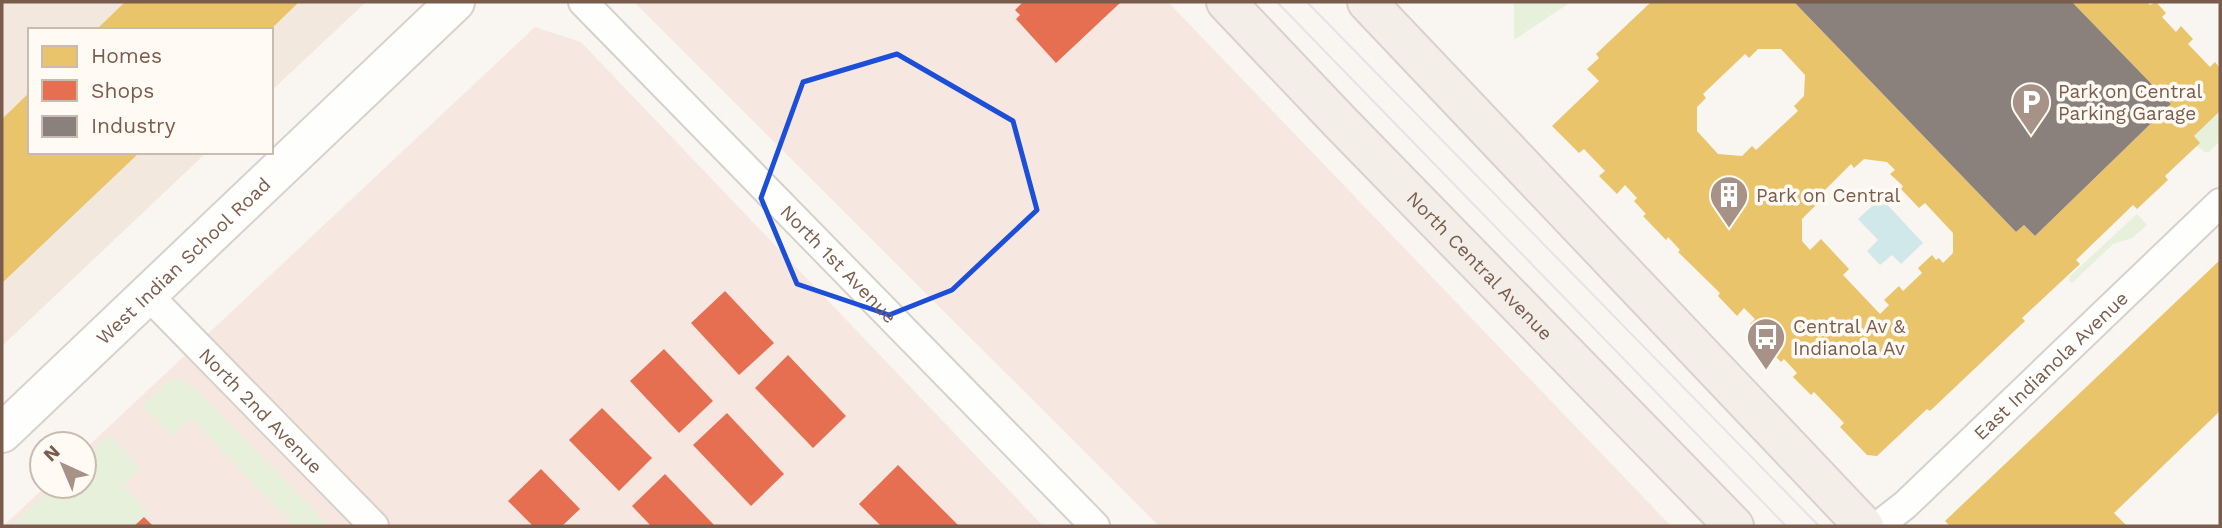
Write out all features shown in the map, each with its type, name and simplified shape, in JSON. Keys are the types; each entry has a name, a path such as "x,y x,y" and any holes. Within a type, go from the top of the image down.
{"main road":[{"name":"West Indian School Road","path":"2,433 456,2"},
{"name":"North Central Avenue","path":"1226,2 1734,526"},
{"path":"1367,2 1864,526"}],"street":[{"name":"North 1st Avenue","path":"583,2 1095,526"},
{"name":"East Indianola Avenue","path":"1878,526 1905,505 2220,203"},
{"name":"North 2nd Avenue","path":"147,294 374,526"}],"highlighted area":[{"path":"897,54 1013,121 1037,210 952,290 889,315 797,284 761,198 803,82"}],"shaded area":[{"path":"2,2 366,2 273,89 273,28 28,28 28,154 205,154 2,346"},
{"path":"634,2 1168,2 1671,526 1159,526"},
{"path":"535,27 581,42 1043,526 3,526 31,500 98,500 98,437"}],"green space":[{"path":"1514,2 1571,2 1514,40"},
{"path":"2220,111 2220,141 2209,152 2205,152 2197,146 2194,136"},
{"path":"2137,214 2147,225 2132,238 2113,244 2072,283 2070,276"},
{"path":"180,379 195,388 329,526 294,526 191,418 172,436 142,405 168,381"},
{"path":"109,434 140,468 123,486 148,513 134,526 11,526 39,500 98,500 98,445"}],"water":[{"path":"1881,198 1923,243 1901,264 1892,255 1880,265 1867,251 1878,240 1858,219"}],"building: Homes":[{"path":"125,2 299,2 272,28 98,28"},
{"name":"Park on Central","path":"1651,2 1794,2 2016,232 2024,225 2035,236 2171,104 2072,2 2147,2 2150,5 2156,2 2166,13 2162,17 2176,32 2181,26 2193,39 2188,44 2210,67 2215,62 2220,68 2220,111 2194,136 2200,143 2165,176 2168,180 2137,209 2133,205 2076,260 2080,264 2022,318 2025,321 1930,411 1927,409 1877,456 1867,455 1840,427 1844,423 1814,392 1811,395 1793,377 1797,373 1784,359 1781,362 1759,339 1762,337 1750,324 1755,319 1744,308 1737,316 1718,296 1720,293 1678,252 1680,250 1668,237 1666,240 1643,216 1646,214 1634,201 1637,198 1625,185 1617,194 1599,176 1605,171 1584,149 1579,153 1552,126 1599,81 1587,69 1599,58 1596,54","holes":["1758,49 1781,49 1805,75 1804,96 1794,106 1798,111 1756,150 1752,146 1742,156 1718,154 1697,131 1697,107 1706,98 1703,94 1745,54 1749,58","1864,159 1887,162 1895,170 1890,174 1903,186 1901,189 1919,208 1925,203 1953,233 1953,253 1943,263 1932,255 1918,268 1922,273 1903,291 1899,286 1884,300 1889,305 1880,314 1843,275 1849,269 1821,239 1810,250 1802,241 1802,219 1824,197 1821,194 1851,164 1854,168"]},
{"path":"28,94 28,154 138,154 2,283 2,119"},
{"path":"2220,260 2220,411 2114,513 2127,526 1950,526 1945,521"}],"building: Shops":[{"path":"1023,2 1121,2 1056,63 1016,19 1020,15 1015,10"},
{"path":"725,291 774,343 739,375 691,323"},
{"path":"664,349 713,401 679,433 630,381"},
{"path":"788,355 846,416 813,448 755,388"},
{"path":"602,408 652,458 619,491 569,440"},
{"path":"727,413 784,474 751,506 693,445"},
{"path":"898,465 959,526 881,526 859,504"},
{"path":"541,469 580,509 562,526 533,526 508,501"},
{"path":"665,474 715,526 651,526 632,506"},
{"path":"144,517 153,526 134,526"}],"building: Industry":[{"name":"Park on Central Parking Garage","path":"1794,2 2072,2 2171,104 2035,236 2024,225 2016,232"}],"tram line":[{"path":"1277,2 1786,526"},
{"path":"1307,2 1819,526"}],"place":[{"name":"Park on Central Parking Garage","path":"2031,136"},
{"name":"Park on Central","path":"1729,229"},
{"name":"Central Av & Indianola Av","path":"1766,371"}]}
